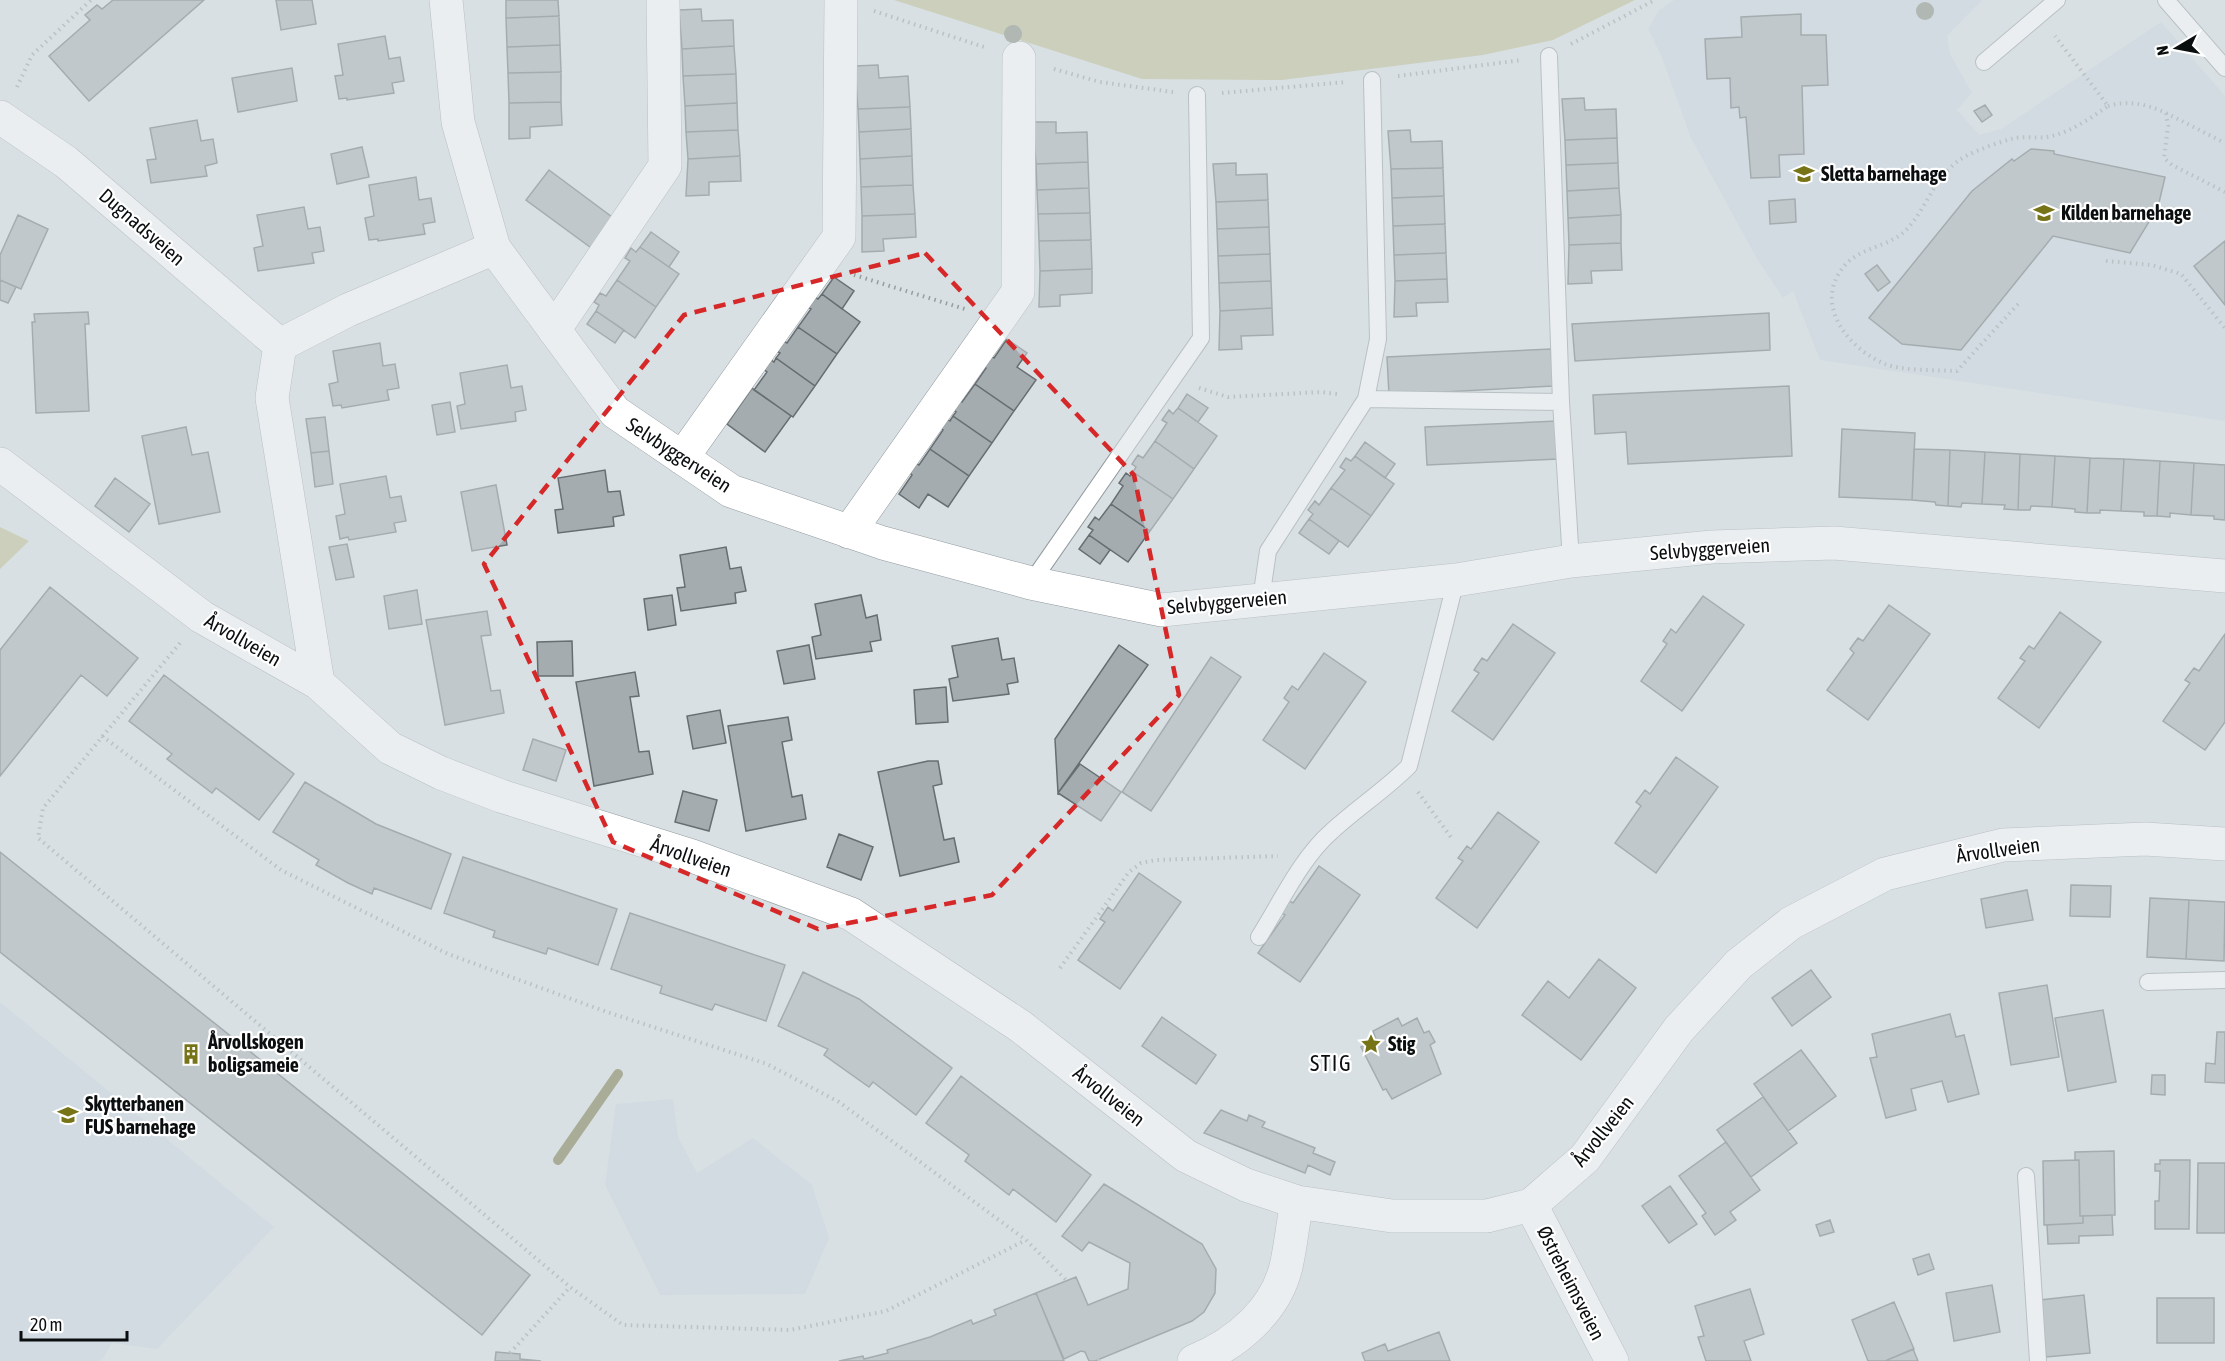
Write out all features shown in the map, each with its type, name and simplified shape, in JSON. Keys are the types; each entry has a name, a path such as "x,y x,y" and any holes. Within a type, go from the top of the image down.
{"street":[{"name":"Selvbyggerveien","path":"446,0 458,122 494,248 615,412 731,491 849,532 1031,583 1162,610 1456,580 1571,561 1712,547 1834,543 2225,576"},
{"path":"554,330 665,166 663,0"},
{"path":"682,458 839,237 852,4"},
{"path":"849,532 1018,292 1019,58"},
{"name":"Dugnadsveien","path":"1,117 66,162 280,345"},
{"path":"318,683 272,398 280,345 348,310 494,248"},
{"name":"Årvollveien","path":"0,464 202,617 318,683 390,748 441,773 501,796 692,856 851,914 1020,1026 1186,1156 1246,1185 1297,1202 1392,1216 1487,1216 1531,1205 1585,1158 1679,1029 1705,998 1766,940 1837,897 1885,874 2003,845 2145,839 2225,844"},
{"path":"1194,1361 1238,1337 1259,1317 1278,1290 1287,1264 1297,1202"},
{"name":"Østreheimsveien","path":"1531,1205 1612,1361"}],"lane":[{"path":"1984,62 2057,0"},
{"path":"2166,0 2225,68"},
{"path":"1549,56 1562,402 1571,561"},
{"path":"1261,599 1268,551 1366,399 1378,339 1372,80"},
{"path":"1031,583 1202,338 1197,95"},
{"path":"1366,399 1562,402"},
{"path":"1260,937 1314,850 1331,831 1388,787 1409,766 1456,580"},
{"path":"2148,982 2225,980"},
{"path":"2026,1176 2038,1361"}],"path":[{"path":"1,117 32,55 91,0"},
{"path":"852,4 1100,82 1197,95 1372,80 1549,56 1655,0"},
{"path":"2039,15 2108,106"},
{"path":"2018,304 1957,371 1885,364 1860,348 1843,333 1830,302 1836,276 1848,262 1896,240 1909,227 1938,179 1953,164 1969,154 2015,138 2051,136 2089,120 2108,106 2121,102 2146,105 2225,142"},
{"path":"2166,113 2168,126 2164,158 2172,165 2225,192"},
{"path":"2106,261 2152,265 2181,274 2225,328"},
{"path":"819,265 1000,318"},
{"path":"1173,379 1228,397 1321,392 1366,399"},
{"path":"202,617 43,808 38,838 570,1287 623,1325 790,1330 886,1311 1026,1240"},
{"path":"102,736 281,870 448,954 607,1012 767,1064 839,1102 1026,1240 1067,1281"},
{"path":"1409,766 1414,785 1424,804 1453,840"},
{"path":"1060,968 1129,872 1141,863 1156,860 1292,855 1314,850"},
{"path":"510,1353 570,1287"}],"highlighted area":[{"path":"925,253 1134,475 1179,695 992,895 818,929 613,842 484,564 684,315"}],"shaded area":[{"name":"Kilden barnehage","path":"1674,0 1982,0 1947,36 1950,54 1972,93 1957,110 1979,135 2001,129 2161,22 2225,96 2225,421 1820,360 1793,291 1783,298 1756,257 1691,138 1661,55 1648,29 1659,10"},
{"name":"Skytterbanen FUS barnehage","path":"0,1002 274,1227 157,1349 112,1343 101,1361 0,1361"},
{"path":"673,1099 678,1137 697,1173 753,1138 812,1185 829,1238 805,1294 660,1295 605,1185 616,1104"}],"green space":[{"path":"894,0 1635,0 1553,40 1483,55 1282,80 1142,79"},
{"path":"0,527 29,541 0,569"}],"building":[{"path":"113,0 204,0 89,101 49,56 90,20 85,15 97,5 102,9"},
{"path":"276,0 312,0 316,24 281,30"},
{"path":"506,0 558,0 559,16 506,18"},
{"path":"701,9 702,21 733,20 734,46 682,49 679,10"},
{"path":"1801,14 1801,35 1826,35 1828,85 1802,86 1804,154 1779,155 1780,177 1751,178 1746,117 1740,118 1739,107 1731,108 1730,78 1707,79 1705,39 1742,37 1741,17"},
{"path":"559,16 560,45 507,47 506,18"},
{"path":"385,36 389,59 400,57 404,81 392,83 394,93 347,100 347,98 339,99 335,76 343,75 338,44"},
{"path":"560,45 561,72 508,73 507,47"},
{"path":"734,46 736,74 683,76 682,49"},
{"path":"878,65 879,78 908,76 910,107 858,109 855,66"},
{"path":"292,68 297,101 238,112 232,78"},
{"path":"561,72 561,102 509,103 508,73"},
{"path":"736,74 737,103 685,106 683,76"},
{"path":"1584,98 1585,110 1616,109 1617,138 1565,140 1562,99"},
{"path":"561,102 562,125 530,127 530,138 509,139 509,103"},
{"path":"737,103 738,130 686,132 685,106"},
{"path":"1985,105 1992,115 1982,122 1974,111"},
{"path":"910,107 911,129 859,132 858,109"},
{"path":"197,120 201,141 213,139 217,163 205,166 207,176 151,183 147,160 156,159 150,128"},
{"path":"1033,122 1056,122 1056,133 1087,132 1088,162 1036,164"},
{"path":"911,129 912,156 860,159 859,132"},
{"path":"738,130 740,156 688,159 686,132"},
{"path":"1410,130 1411,142 1442,141 1443,168 1391,169 1388,131"},
{"path":"1617,138 1618,163 1566,165 1565,140"},
{"path":"362,147 369,177 337,184 331,154"},
{"path":"2031,149 2054,151 2054,154 2165,177 2158,207 2130,253 2053,236 1961,350 1902,344 1869,318 1972,191 2012,159 2014,161"},
{"path":"740,156 741,181 709,182 709,195 686,196 688,159"},
{"path":"912,156 913,185 861,187 860,159"},
{"path":"1088,162 1089,188 1037,190 1036,164"},
{"path":"1236,163 1236,175 1267,174 1268,200 1216,202 1213,164"},
{"path":"1618,163 1619,188 1567,191 1566,165"},
{"path":"1443,168 1444,196 1392,198 1391,169"},
{"path":"549,170 616,220 594,250 526,200"},
{"path":"416,177 419,200 431,198 435,222 423,224 425,234 378,241 378,239 369,240 365,218 374,216 369,185"},
{"path":"913,185 915,214 862,216 861,187"},
{"path":"1089,188 1090,213 1038,214 1037,190"},
{"path":"1619,188 1621,215 1568,218 1567,191"},
{"path":"1444,196 1445,224 1393,226 1392,198"},
{"path":"1795,199 1796,222 1770,224 1769,201"},
{"path":"1268,200 1269,227 1217,229 1216,202"},
{"path":"304,207 308,229 320,227 324,251 312,253 314,263 258,271 254,248 263,246 257,215"},
{"path":"1090,213 1091,240 1039,241 1038,214"},
{"path":"915,214 916,237 883,239 884,251 862,252 862,216"},
{"path":"18,215 48,229 21,289 0,280 0,255"},
{"path":"1621,215 1621,243 1569,245 1568,218"},
{"path":"1445,224 1446,253 1394,255 1393,226"},
{"path":"1269,227 1270,254 1218,256 1217,229"},
{"path":"651,232 679,252 669,267 640,247"},
{"path":"1091,240 1092,269 1040,271 1039,241"},
{"path":"2225,241 2225,305 2194,266"},
{"path":"1621,243 1622,270 1591,271 1592,283 1568,284 1569,245"},
{"path":"640,247 679,274 656,307 617,280 630,261 625,258 631,248 636,252"},
{"path":"1446,253 1447,279 1395,281 1394,255"},
{"path":"1270,254 1271,281 1219,283 1218,256"},
{"path":"1877,265 1890,282 1878,291 1865,274"},
{"path":"1092,269 1092,293 1060,295 1060,306 1039,307 1040,271"},
{"path":"834,277 854,291 842,309 822,294"},
{"path":"1447,279 1448,302 1416,303 1417,316 1394,317 1395,281"},
{"path":"0,280 16,287 8,303 0,300"},
{"path":"617,280 656,307 635,338 596,311 599,305 594,302 600,293 606,296"},
{"path":"1271,281 1272,308 1220,311 1219,283"},
{"path":"822,294 860,322 837,354 798,327 811,309 806,306 813,296 818,299"},
{"path":"1272,308 1273,335 1241,336 1242,349 1219,350 1220,311"},
{"path":"596,311 624,330 615,343 587,324"},
{"path":"88,312 89,324 85,324 89,411 36,413 32,322 35,322 34,314"},
{"path":"1769,313 1770,350 1575,361 1572,324"},
{"path":"798,327 837,354 815,386 776,358 780,353 775,350 782,340 787,343"},
{"path":"1007,339 1027,353 1017,367 1036,380 1014,411 975,384 986,368 982,364 988,355 994,358"},
{"path":"380,343 383,366 395,364 399,388 387,390 389,400 342,408 341,405 333,406 329,384 338,382 333,351"},
{"path":"1551,349 1553,386 1389,395 1387,357"},
{"path":"769,358 774,362 776,358 815,386 793,417 754,390 767,372 762,368"},
{"path":"507,365 511,388 522,386 526,410 515,412 516,421 461,429 457,406 465,404 460,373"},
{"path":"975,384 1014,411 992,443 953,416 956,412 951,408 957,399 962,402"},
{"path":"1789,386 1792,456 1628,464 1626,432 1595,434 1593,395"},
{"path":"752,388 791,416 765,452 727,424"},
{"path":"1187,394 1208,408 1198,422 1178,408"},
{"path":"450,402 455,432 437,435 432,405"},
{"path":"1178,408 1217,436 1194,469 1155,441 1167,423 1162,420 1169,410 1173,414"},
{"path":"953,416 992,443 969,476 930,449 943,430 938,427 944,417 950,421"},
{"path":"325,417 329,451 311,453 306,419"},
{"path":"1557,421 1559,459 1427,465 1425,427"},
{"path":"186,427 192,455 208,452 220,512 159,524 142,436"},
{"path":"1842,429 1915,433 1912,500 1839,497"},
{"path":"1155,441 1194,469 1173,499 1133,472 1136,467 1132,464 1138,455 1143,458"},
{"path":"1365,442 1395,464 1385,478 1355,456"},
{"path":"930,449 969,476 948,507 928,494 919,508 899,494 912,475 908,471 914,462 919,465"},
{"path":"1914,449 1950,450 1948,506 1936,505 1935,502 1912,500"},
{"path":"1950,450 1985,452 1982,504 1962,503 1961,507 1948,506"},
{"path":"329,451 333,484 315,487 311,453"},
{"path":"1985,452 2020,454 2018,510 2004,509 2005,505 1982,504"},
{"path":"2020,454 2055,456 2052,507 2031,506 2030,510 2018,510"},
{"path":"1355,456 1394,484 1371,516 1331,488 1345,470 1340,467 1346,458 1351,461"},
{"path":"2055,456 2090,458 2087,513 2075,512 2075,509 2052,507"},
{"path":"2090,458 2124,459 2121,511 2100,510 2100,513 2087,513"},
{"path":"2124,459 2160,461 2157,516 2144,516 2144,512 2121,511"},
{"path":"2160,461 2194,463 2191,515 2170,513 2170,517 2157,516"},
{"path":"2194,463 2225,465 2225,520 2214,519 2214,516 2191,515"},
{"path":"605,470 608,492 620,491 624,515 613,517 614,526 558,533 555,510 563,509 558,478"},
{"path":"1133,472 1173,499 1150,531 1111,504 1123,486 1119,483 1126,473 1130,476"},
{"path":"386,476 390,498 401,496 406,521 394,523 396,532 349,540 348,537 340,539 336,516 345,514 340,484"},
{"path":"115,478 150,504 129,532 95,506"},
{"path":"496,485 507,545 472,551 461,492"},
{"path":"1331,488 1371,516 1348,547 1309,519 1313,514 1308,510 1315,501 1319,505"},
{"path":"1111,504 1150,531 1128,562 1089,535 1093,530 1088,527 1095,517 1099,520"},
{"path":"1309,519 1339,541 1329,554 1299,533"},
{"path":"1089,535 1110,550 1100,564 1079,549"},
{"path":"347,544 354,577 336,580 329,547"},
{"path":"726,547 730,569 741,567 746,591 735,593 736,603 681,611 677,588 685,587 680,555"},
{"path":"50,587 138,658 107,696 81,675 0,776 0,650"},
{"path":"417,590 422,624 389,629 384,596"},
{"path":"672,595 676,625 648,630 644,599"},
{"path":"861,595 866,618 877,615 881,640 870,642 872,651 816,659 812,637 821,635 815,604"},
{"path":"1703,596 1744,625 1682,711 1641,681 1667,644 1663,641 1671,629 1676,633"},
{"path":"1889,605 1930,634 1868,720 1827,690 1854,653 1850,649 1858,638 1863,641"},
{"path":"487,611 491,635 481,636 491,691 500,690 504,713 445,725 426,620"},
{"path":"2060,612 2101,642 2039,728 1998,698 2025,661 2020,658 2029,646 2034,649"},
{"path":"1513,624 1555,653 1493,740 1452,711 1479,673 1474,670 1482,658 1487,661"},
{"path":"2225,634 2225,722 2205,750 2163,721 2190,683 2185,680 2194,668 2199,671"},
{"path":"998,638 1002,660 1014,658 1018,682 1007,684 1009,694 953,701 949,679 958,677 952,646"},
{"path":"572,641 573,676 538,676 537,642"},
{"path":"809,645 815,679 784,684 777,651"},
{"path":"1119,645 1148,665 1058,793 1055,739"},
{"path":"1324,653 1366,682 1305,769 1263,740 1289,702 1284,698 1292,686 1298,690"},
{"path":"1211,657 1241,677 1151,811 1122,792"},
{"path":"635,672 639,696 630,697 639,752 649,751 653,774 594,786 576,682"},
{"path":"164,675 294,774 259,820 216,788 212,793 167,759 172,754 129,721"},
{"path":"946,687 948,722 916,724 914,690"},
{"path":"720,710 726,743 693,749 687,716"},
{"path":"788,717 792,740 782,742 792,797 802,795 806,819 746,831 728,726"},
{"path":"533,739 566,750 556,781 523,770"},
{"path":"1676,757 1718,787 1656,873 1615,843 1641,806 1636,802 1645,790 1650,794"},
{"path":"928,761 938,761 942,784 933,786 944,840 954,838 959,862 900,876 878,772"},
{"path":"1080,764 1121,792 1101,821 1058,793"},
{"path":"305,782 376,824 451,854 431,909 374,888 372,894 348,883 316,865 319,860 273,832"},
{"path":"683,791 717,800 709,831 675,822"},
{"path":"1498,812 1539,842 1477,928 1436,898 1463,861 1458,858 1467,846 1471,849"},
{"path":"839,834 873,847 861,880 827,867"},
{"name":"Årvollskogen boligsameie","path":"0,852 530,1275 482,1335 0,952"},
{"path":"463,857 617,909 598,965 548,948 546,954 493,937 495,931 444,913"},
{"path":"1319,866 1360,895 1300,982 1258,953 1285,915 1280,912 1288,900 1293,903"},
{"path":"1139,873 1181,902 1120,989 1078,960 1105,922 1100,919 1108,907 1113,911"},
{"path":"2071,885 2111,886 2110,917 2070,916"},
{"path":"2027,890 2033,920 1986,928 1981,899"},
{"path":"2150,898 2189,900 2186,959 2147,957"},
{"path":"2189,900 2225,902 2224,961 2186,959"},
{"path":"630,913 785,965 766,1021 715,1004 712,1010 660,993 662,986 611,969"},
{"path":"1599,959 1636,988 1581,1060 1522,1015 1548,981 1569,998"},
{"path":"1811,970 1831,997 1792,1026 1772,998"},
{"path":"803,972 859,999 952,1068 916,1115 873,1082 869,1087 824,1055 828,1049 778,1026"},
{"path":"2047,985 2059,1057 2011,1065 1999,993"},
{"path":"2103,1010 2116,1082 2068,1091 2055,1018"},
{"path":"1950,1014 1956,1037 1964,1035 1979,1094 1948,1102 1942,1081 1911,1089 1916,1110 1886,1118 1870,1058 1877,1057 1872,1034"},
{"path":"1162,1017 1216,1055 1196,1084 1142,1046"},
{"path":"1398,1018 1402,1026 1417,1018 1424,1033 1429,1031 1435,1042 1430,1045 1441,1074 1392,1099 1386,1089 1383,1090 1361,1047 1376,1039 1373,1031"},
{"path":"2217,1032 2225,1032 2225,1083 2205,1082 2206,1063 2215,1064"},
{"path":"1801,1050 1836,1096 1788,1131 1754,1084"},
{"path":"2152,1075 2165,1075 2165,1095 2151,1094"},
{"path":"961,1076 1091,1175 1056,1222 1013,1189 1009,1195 965,1161 969,1155 926,1123"},
{"path":"1763,1097 1797,1143 1751,1177 1717,1130"},
{"path":"1221,1110 1247,1121 1249,1115 1265,1122 1262,1127 1315,1148 1313,1153 1335,1162 1330,1175 1308,1165 1305,1173 1204,1133"},
{"path":"1726,1142 1760,1190 1730,1212 1736,1220 1715,1235 1702,1216 1706,1213 1679,1176"},
{"path":"2114,1151 2115,1215 2080,1216 2079,1160 2075,1160 2075,1152"},
{"path":"2079,1160 2080,1216 2083,1216 2083,1223 2044,1225 2043,1161"},
{"path":"2160,1160 2190,1160 2189,1229 2155,1229 2155,1201 2159,1201 2160,1171 2155,1171 2155,1164 2160,1164"},
{"path":"2198,1163 2225,1163 2225,1233 2197,1233"},
{"path":"1104,1184 1202,1244 1216,1269 1215,1293 1204,1312 1192,1321 1095,1361 1089,1361 1085,1352 1081,1351 1064,1359 1036,1293 1076,1277 1088,1305 1128,1289 1130,1263 1089,1242 1082,1251 1062,1236"},
{"path":"1670,1186 1697,1224 1669,1243 1642,1206"},
{"path":"2112,1215 2113,1235 2079,1236 2079,1243 2048,1244 2047,1225 2083,1223 2083,1216"},
{"path":"1830,1220 1834,1232 1820,1236 1816,1225"},
{"path":"1929,1254 1934,1269 1918,1275 1913,1259"},
{"path":"1992,1285 2000,1332 1954,1341 1946,1293"},
{"path":"1750,1289 1764,1334 1744,1341 1751,1361 1706,1361 1698,1337 1704,1336 1695,1306"},
{"path":"1036,1293 1064,1361 839,1361 863,1356 864,1359 888,1353 887,1350 930,1337 971,1320 973,1324 996,1315 994,1310"},
{"path":"2084,1295 2090,1353 2046,1357 2040,1300"},
{"path":"2157,1298 2214,1298 2214,1343 2157,1343"},
{"path":"1894,1302 1914,1349 1885,1361 1868,1361 1852,1320"},
{"path":"1439,1332 1450,1361 1365,1361 1362,1353 1385,1344 1388,1351"},
{"path":"1913,1349 1918,1361 1885,1361"},
{"path":"496,1352 520,1354 520,1359 541,1361 495,1361"}],"waterway":[{"path":"558,1160 618,1074"}],"place":[{"name":"Sletta barnehage","path":"1804,174"},
{"name":"Kilden barnehage","path":"2044,213"},
{"name":"Stig","path":"1371,1044"},
{"name":"Årvollskogen boligsameie","path":"191,1054"},
{"name":"Skytterbanen FUS barnehage","path":"68,1115"}],"district":[{"name":"STIG","path":"1331,1063"}]}
